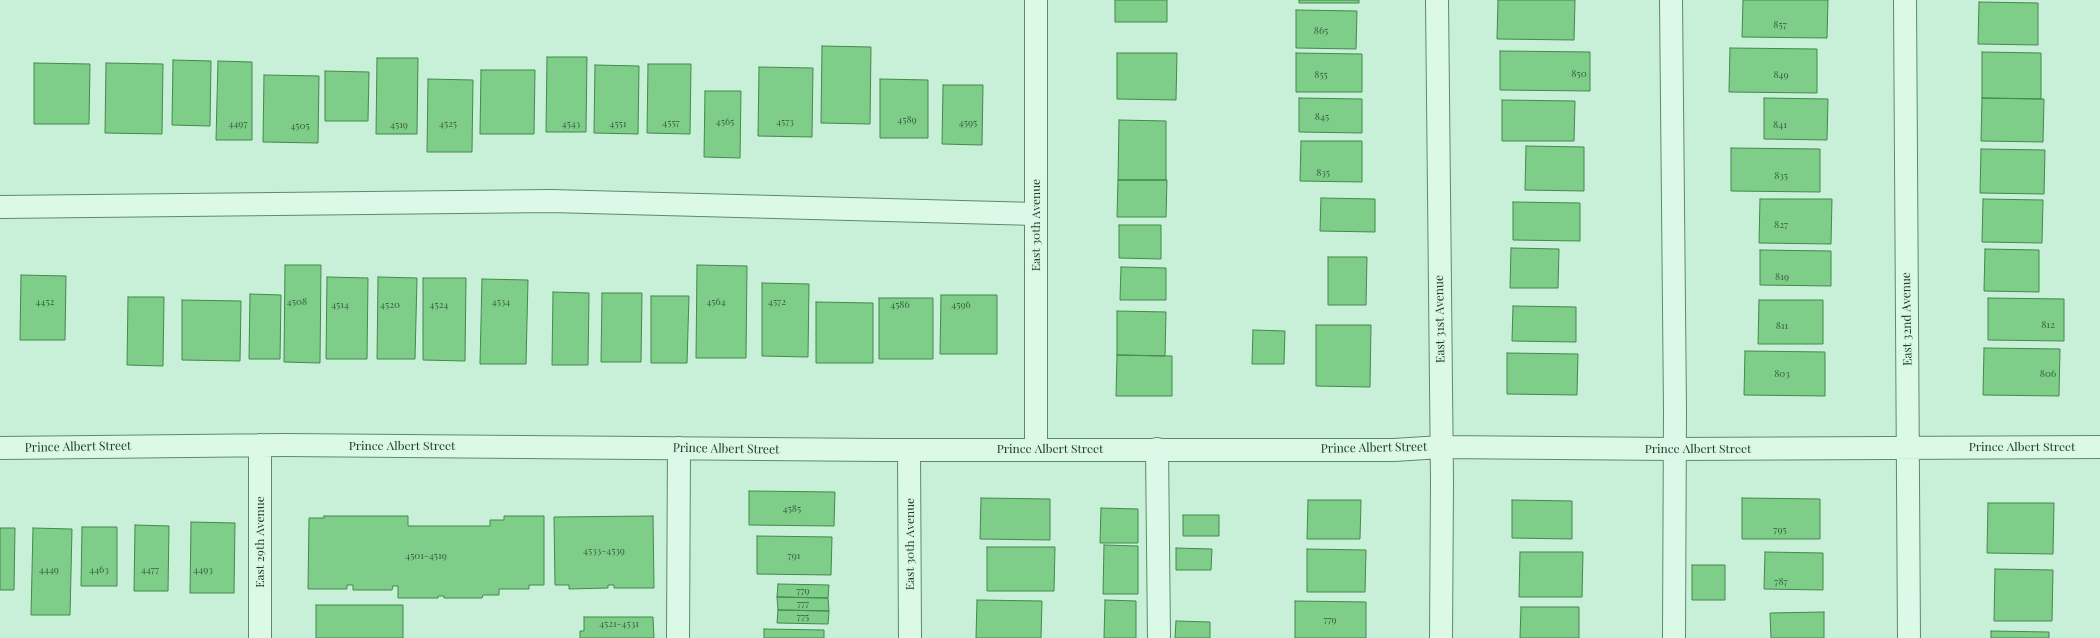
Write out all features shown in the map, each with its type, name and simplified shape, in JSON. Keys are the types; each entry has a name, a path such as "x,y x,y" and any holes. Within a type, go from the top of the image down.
{"street":[{"name":"East 30th Avenue","path":"1036,0 1036,449"},
{"name":"East 31st Avenue","path":"1437,0 1441,447 1440,638"},
{"path":"1671,0 1674,638"},
{"name":"East 32nd Avenue","path":"1904,0 1909,638"},
{"path":"0,207 551,201 1036,214"},
{"name":"Prince Albert Street","path":"0,448 260,445 909,450 1394,450 1441,447 1674,449 2100,447"},
{"name":"East 29th Avenue","path":"260,445 260,638"},
{"path":"678,638 679,448"},
{"path":"1157,449 1159,638"},
{"name":"East 30th Avenue","path":"909,450 910,638"}],"building":[{"path":"1115,0 1167,0 1167,22 1115,22"},
{"path":"1299,0 1359,0 1359,3 1299,3"},
{"path":"1498,0 1575,0 1574,40 1497,39"},
{"path":"1743,0 1828,0 1827,38 1742,37"},
{"path":"1979,2 2038,3 2038,45 1978,44"},
{"path":"1296,10 1357,11 1356,49 1296,48"},
{"path":"822,46 871,47 870,124 821,123"},
{"path":"1730,48 1817,49 1817,93 1729,92"},
{"path":"1500,51 1590,52 1590,91 1500,90"},
{"path":"1982,52 2041,53 2041,99 1982,98"},
{"path":"1117,53 1177,53 1176,100 1117,99"},
{"path":"1296,53 1362,54 1362,92 1296,92"},
{"path":"547,57 587,57 586,132 546,132"},
{"path":"377,58 418,58 417,134 376,134"},
{"path":"173,60 211,61 210,126 172,125"},
{"path":"218,61 252,62 252,140 216,140"},
{"path":"34,63 90,64 89,124 34,124"},
{"path":"106,63 163,64 162,134 105,133"},
{"path":"648,64 691,64 690,134 647,133"},
{"path":"595,65 639,66 638,134 594,133"},
{"path":"759,67 813,68 812,137 758,136"},
{"path":"481,70 535,70 534,134 480,134"},
{"path":"325,71 369,72 368,121 325,121"},
{"path":"264,75 319,76 318,143 263,142"},
{"path":"428,79 473,80 472,152 427,152"},
{"path":"880,79 928,80 928,138 880,138"},
{"path":"943,85 983,85 982,145 942,144"},
{"path":"705,91 741,91 740,158 704,157"},
{"path":"1299,98 1362,99 1362,133 1299,132"},
{"path":"1764,98 1828,99 1827,140 1764,139"},
{"path":"1982,98 2044,99 2043,142 1981,141"},
{"path":"1502,100 1575,101 1574,141 1502,141"},
{"path":"1119,120 1166,121 1166,180 1118,180"},
{"path":"1301,141 1362,141 1362,182 1300,181"},
{"path":"1526,146 1584,147 1584,191 1525,190"},
{"path":"1731,148 1820,149 1820,192 1731,191"},
{"path":"1981,149 2045,150 2044,194 1980,193"},
{"path":"1118,180 1167,180 1166,217 1117,217"},
{"path":"1321,198 1375,199 1375,232 1320,231"},
{"path":"1760,199 1832,199 1831,244 1759,243"},
{"path":"1983,199 2043,200 2042,243 1982,242"},
{"path":"1513,202 1580,203 1580,241 1513,240"},
{"path":"1119,225 1161,225 1161,259 1119,258"},
{"path":"1511,248 1559,249 1558,288 1510,288"},
{"path":"1985,249 2039,250 2039,292 1984,291"},
{"path":"1760,250 1831,251 1831,286 1760,285"},
{"path":"1328,257 1367,257 1366,305 1328,305"},
{"path":"285,265 321,265 320,363 284,362"},
{"path":"697,265 747,266 746,358 696,358"},
{"path":"1121,267 1166,268 1166,300 1120,300"},
{"path":"21,275 66,276 65,340 20,340"},
{"path":"327,277 368,278 367,359 326,359"},
{"path":"378,277 417,278 415,359 377,359"},
{"path":"423,278 466,278 465,361 423,360"},
{"path":"482,279 528,280 526,364 480,364"},
{"path":"762,283 809,284 808,357 762,356"},
{"path":"553,292 589,293 588,365 552,365"},
{"path":"602,293 642,293 641,362 601,362"},
{"path":"250,294 281,295 280,359 249,359"},
{"path":"941,295 997,295 997,354 940,354"},
{"path":"651,296 689,296 687,363 651,363"},
{"path":"128,297 164,297 163,366 127,365"},
{"path":"879,298 933,298 933,359 879,359"},
{"path":"1988,298 2064,299 2064,341 1988,340"},
{"path":"182,300 241,301 240,361 182,360"},
{"path":"1759,300 1823,300 1823,344 1758,344"},
{"path":"816,302 873,303 873,363 816,363"},
{"path":"1513,306 1576,307 1576,342 1512,341"},
{"path":"1117,311 1166,312 1165,356 1117,355"},
{"path":"1316,325 1371,325 1370,387 1316,386"},
{"path":"1253,330 1285,331 1284,364 1252,364"},
{"path":"1984,348 2060,349 2059,396 1983,395"},
{"path":"1745,351 1825,352 1825,396 1744,395"},
{"path":"1507,353 1578,354 1577,395 1507,394"},
{"path":"1117,355 1172,356 1172,396 1116,396"},
{"path":"749,491 835,492 834,526 749,525"},
{"path":"981,498 1050,499 1050,540 980,539"},
{"path":"1742,498 1820,499 1820,539 1742,539"},
{"path":"1308,500 1361,500 1360,539 1307,539"},
{"path":"1512,500 1572,501 1572,539 1512,538"},
{"path":"1988,503 2054,503 2053,554 1987,553"},
{"path":"1101,508 1138,509 1138,543 1100,543"},
{"path":"1183,515 1219,515 1219,536 1183,536"},
{"path":"324,516 408,516 408,526 490,526 490,520 504,520 504,516 544,516 544,585 529,585 529,589 499,589 499,595 483,595 482,598 444,598 444,596 438,596 438,598 398,598 398,586 393,586 392,590 353,590 353,585 347,585 347,589 308,589 309,518 324,518"},
{"path":"653,516 654,588 614,588 614,585 608,585 608,588 569,589 569,585 555,585 554,517"},
{"path":"191,522 235,523 234,593 190,593"},
{"path":"135,525 169,526 168,591 134,591"},
{"path":"82,527 117,527 117,586 81,586"},
{"path":"0,528 15,528 14,590 0,590"},
{"path":"33,528 72,529 70,615 31,615"},
{"path":"757,536 832,537 831,575 757,574"},
{"path":"1104,545 1138,546 1138,594 1103,594"},
{"path":"987,547 1055,547 1054,591 987,591"},
{"path":"1176,548 1212,549 1211,570 1176,570"},
{"path":"1307,549 1366,550 1365,592 1307,592"},
{"path":"1520,552 1583,552 1582,597 1519,597"},
{"path":"1765,552 1823,553 1823,590 1764,589"},
{"path":"1692,565 1725,565 1725,600 1692,600"},
{"path":"1995,569 2053,570 2052,621 1994,621"},
{"path":"778,584 829,585 828,598 777,597"},
{"path":"777,597 828,598 829,611 778,610"},
{"path":"977,600 1042,601 1041,638 976,638"},
{"path":"1105,600 1136,601 1136,638 1104,638"},
{"path":"1295,601 1366,602 1366,638 1295,638"},
{"path":"316,605 403,605 403,638 316,638"},
{"path":"1521,607 1579,607 1579,638 1520,638"},
{"path":"778,610 829,611 828,624 777,623"},
{"path":"1824,612 1824,638 1771,638 1770,613"},
{"path":"584,617 653,617 654,638 580,638 580,631 584,631"},
{"path":"1176,621 1210,622 1210,638 1175,638"},
{"path":"764,629 824,630 824,638 764,638"},
{"path":"1991,631 2049,632 2049,638 1991,638"}]}
